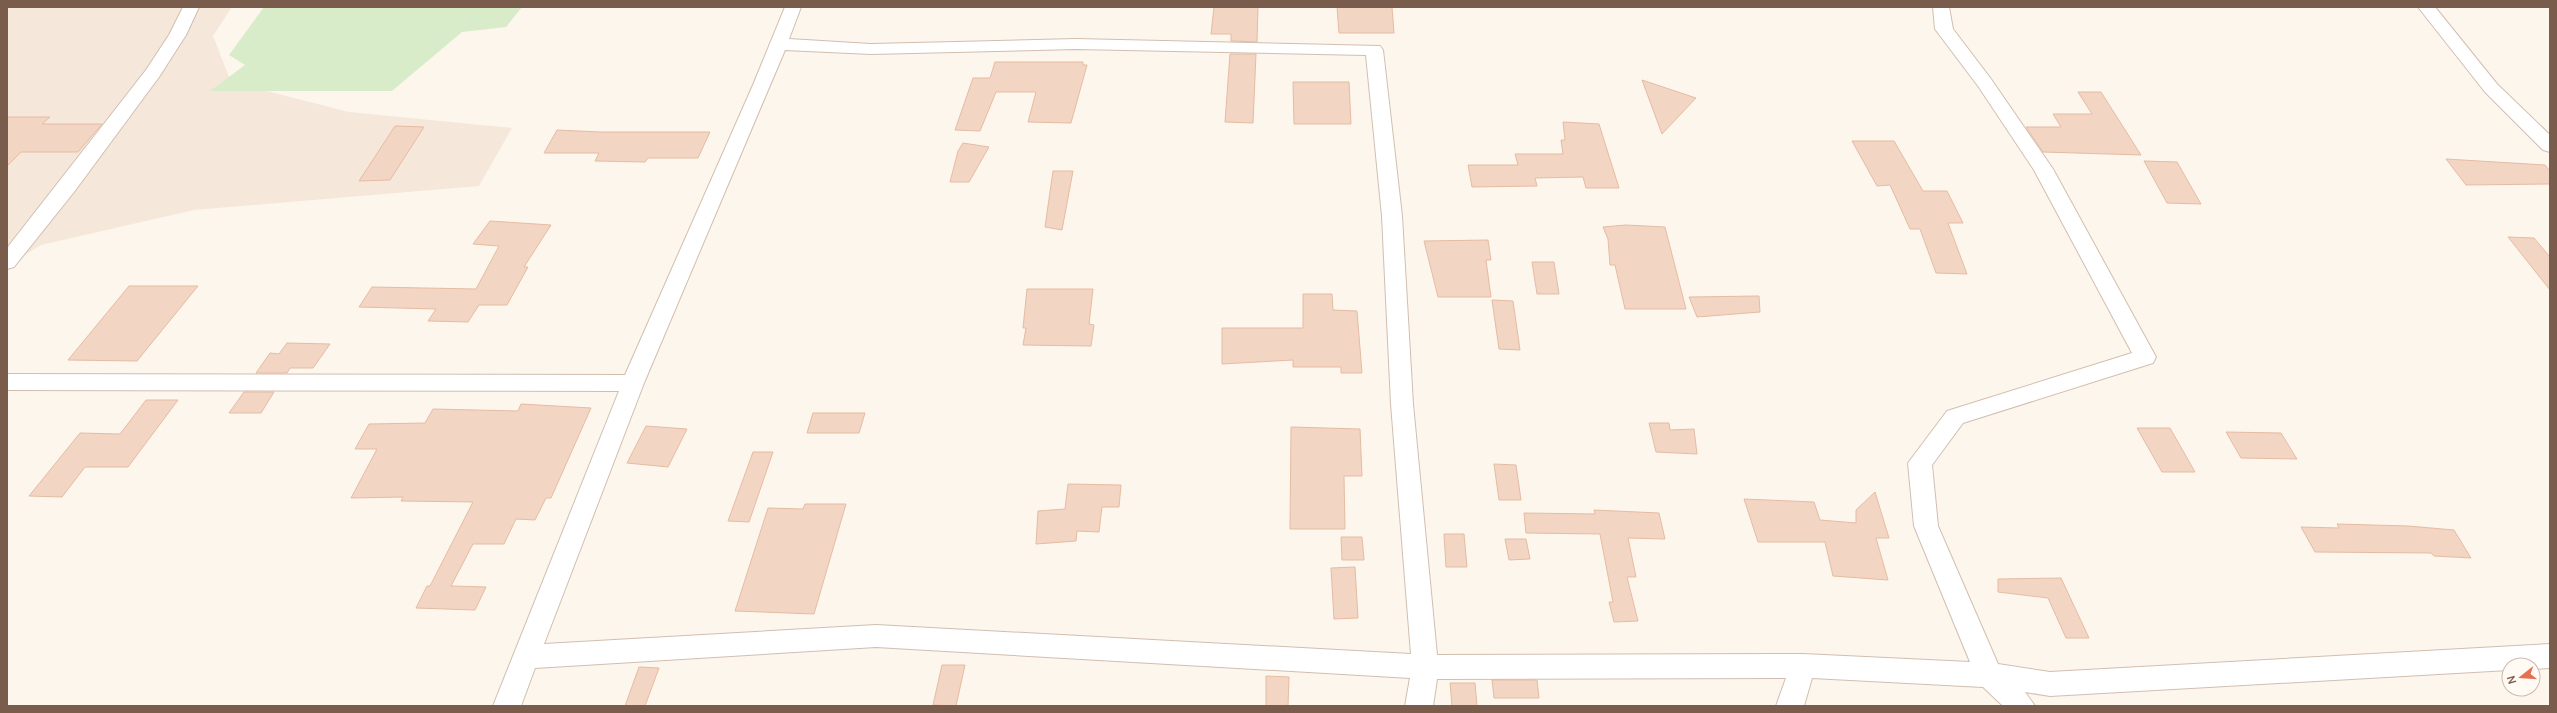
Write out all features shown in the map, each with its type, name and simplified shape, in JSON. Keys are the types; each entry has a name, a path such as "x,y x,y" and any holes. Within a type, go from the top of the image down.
{"street":[{"path":"7,262 57,203 146,82 183,28 191,7"},
{"path":"507,706 634,383 793,7"},
{"path":"1942,7 1944,30 1985,82 2043,168 2145,357 1955,417 1920,463 1926,526 1989,675 2021,706"},
{"path":"2426,7 2491,88 2550,146"},
{"path":"778,44 871,49 1076,44 1374,50 1392,216 1402,404 1425,666 1420,706"},
{"path":"7,382 634,383"},
{"path":"526,657 876,636 1425,666 1803,666 1989,675 2050,684 2550,656"},
{"path":"1790,706 1803,666"}],"shaded area":[{"path":"7,7 232,7 213,36 231,82 349,112 512,128 479,186 194,210 41,245 7,266"}],"green space":[{"path":"264,7 522,7 506,27 462,32 392,91 210,91 245,65 229,55"}],"building":[{"path":"1214,7 1258,7 1257,42 1231,41 1231,34 1211,34"},
{"path":"1337,7 1392,7 1394,33 1339,33"},
{"path":"1230,54 1256,54 1253,123 1225,122"},
{"path":"995,62 1083,62 1083,65 1087,65 1071,123 1028,122 1036,92 996,92 980,131 955,130 973,78 990,78"},
{"path":"1642,80 1696,98 1662,134"},
{"path":"1293,82 1349,82 1351,124 1294,124"},
{"path":"2078,92 2101,92 2141,155 2043,152 2026,127 2061,127 2053,114 2092,114"},
{"path":"7,117 50,117 42,124 102,124 78,152 21,152 7,166"},
{"path":"1563,122 1599,124 1619,188 1586,188 1583,177 1535,178 1537,186 1472,187 1468,165 1518,165 1515,154 1563,154 1561,140 1565,140"},
{"path":"395,126 424,127 390,180 359,181"},
{"path":"557,130 600,132 710,132 698,158 648,158 645,162 595,161 599,153 544,153"},
{"path":"1852,141 1894,141 1923,191 1947,191 1963,223 1948,223 1967,274 1936,273 1920,229 1910,229 1890,185 1877,186"},
{"path":"963,143 989,147 969,182 950,182 958,151"},
{"path":"2446,159 2545,165 2550,171 2550,184 2466,185"},
{"path":"2144,161 2177,162 2201,204 2167,203"},
{"path":"1053,171 1073,171 1062,230 1045,227"},
{"path":"490,221 551,225 524,267 528,267 507,305 479,305 468,322 428,321 436,309 359,307 372,287 476,289 499,246 473,244"},
{"path":"1626,225 1665,227 1686,309 1625,309 1615,265 1610,265 1608,239 1603,227"},
{"path":"2508,237 2534,238 2550,257 2550,290"},
{"path":"1488,240 1491,260 1486,260 1491,297 1438,297 1424,241"},
{"path":"1532,262 1554,262 1559,294 1537,294"},
{"path":"129,286 198,286 137,361 68,360"},
{"path":"1027,289 1093,289 1089,324 1094,325 1091,346 1023,345 1026,328 1023,328"},
{"path":"1303,294 1332,294 1333,310 1357,311 1362,373 1341,373 1341,367 1293,367 1293,360 1222,364 1222,328 1303,328"},
{"path":"1759,296 1760,312 1697,317 1689,297"},
{"path":"1492,300 1513,301 1520,350 1499,349"},
{"path":"287,343 330,344 313,368 290,368 287,373 256,373 270,353 279,354"},
{"path":"244,392 274,392 261,413 229,413"},
{"path":"146,400 178,400 128,467 85,467 62,497 29,496 80,433 120,434"},
{"path":"521,404 591,408 551,498 546,498 535,520 516,519 504,544 473,544 451,586 486,587 475,610 416,608 427,586 430,586 473,502 401,501 403,497 351,498 377,449 355,449 369,424 425,423 433,409 518,411"},
{"path":"813,413 865,413 859,433 807,433"},
{"path":"1649,423 1669,423 1670,430 1694,429 1697,454 1656,452"},
{"path":"646,426 687,429 668,467 627,463"},
{"path":"1291,427 1360,429 1362,476 1344,476 1345,529 1290,529"},
{"path":"2137,428 2170,428 2195,472 2162,472"},
{"path":"2226,432 2281,433 2297,459 2241,458"},
{"path":"753,452 773,452 749,522 728,521"},
{"path":"1494,464 1516,465 1521,500 1499,500"},
{"path":"1068,484 1121,485 1119,507 1102,507 1099,532 1077,531 1076,541 1036,544 1038,511 1065,509"},
{"path":"1875,492 1889,538 1876,538 1888,580 1833,576 1825,542 1758,542 1744,499 1814,502 1820,520 1856,523 1856,510"},
{"path":"805,504 846,504 814,614 735,611 768,508 803,509"},
{"path":"1594,510 1659,513 1665,539 1628,538 1636,577 1627,577 1638,621 1614,622 1609,602 1613,602 1600,534 1526,533 1524,513 1595,514"},
{"path":"2337,524 2408,526 2454,530 2471,558 2434,556 2431,553 2315,552 2301,527 2339,528"},
{"path":"1444,534 1464,534 1467,567 1446,567"},
{"path":"1341,537 1362,537 1364,560 1342,560"},
{"path":"1505,539 1526,539 1530,559 1509,560"},
{"path":"1355,567 1358,618 1334,619 1331,568"},
{"path":"2061,578 2089,638 2066,638 2048,598 1998,592 1998,579"},
{"path":"942,665 965,665 956,706 933,705"},
{"path":"639,667 659,668 645,706 625,706"},
{"path":"1266,676 1289,677 1288,706 1266,706"},
{"path":"1492,680 1537,680 1539,698 1494,698"},
{"path":"1450,683 1475,683 1477,706 1452,706"}]}
